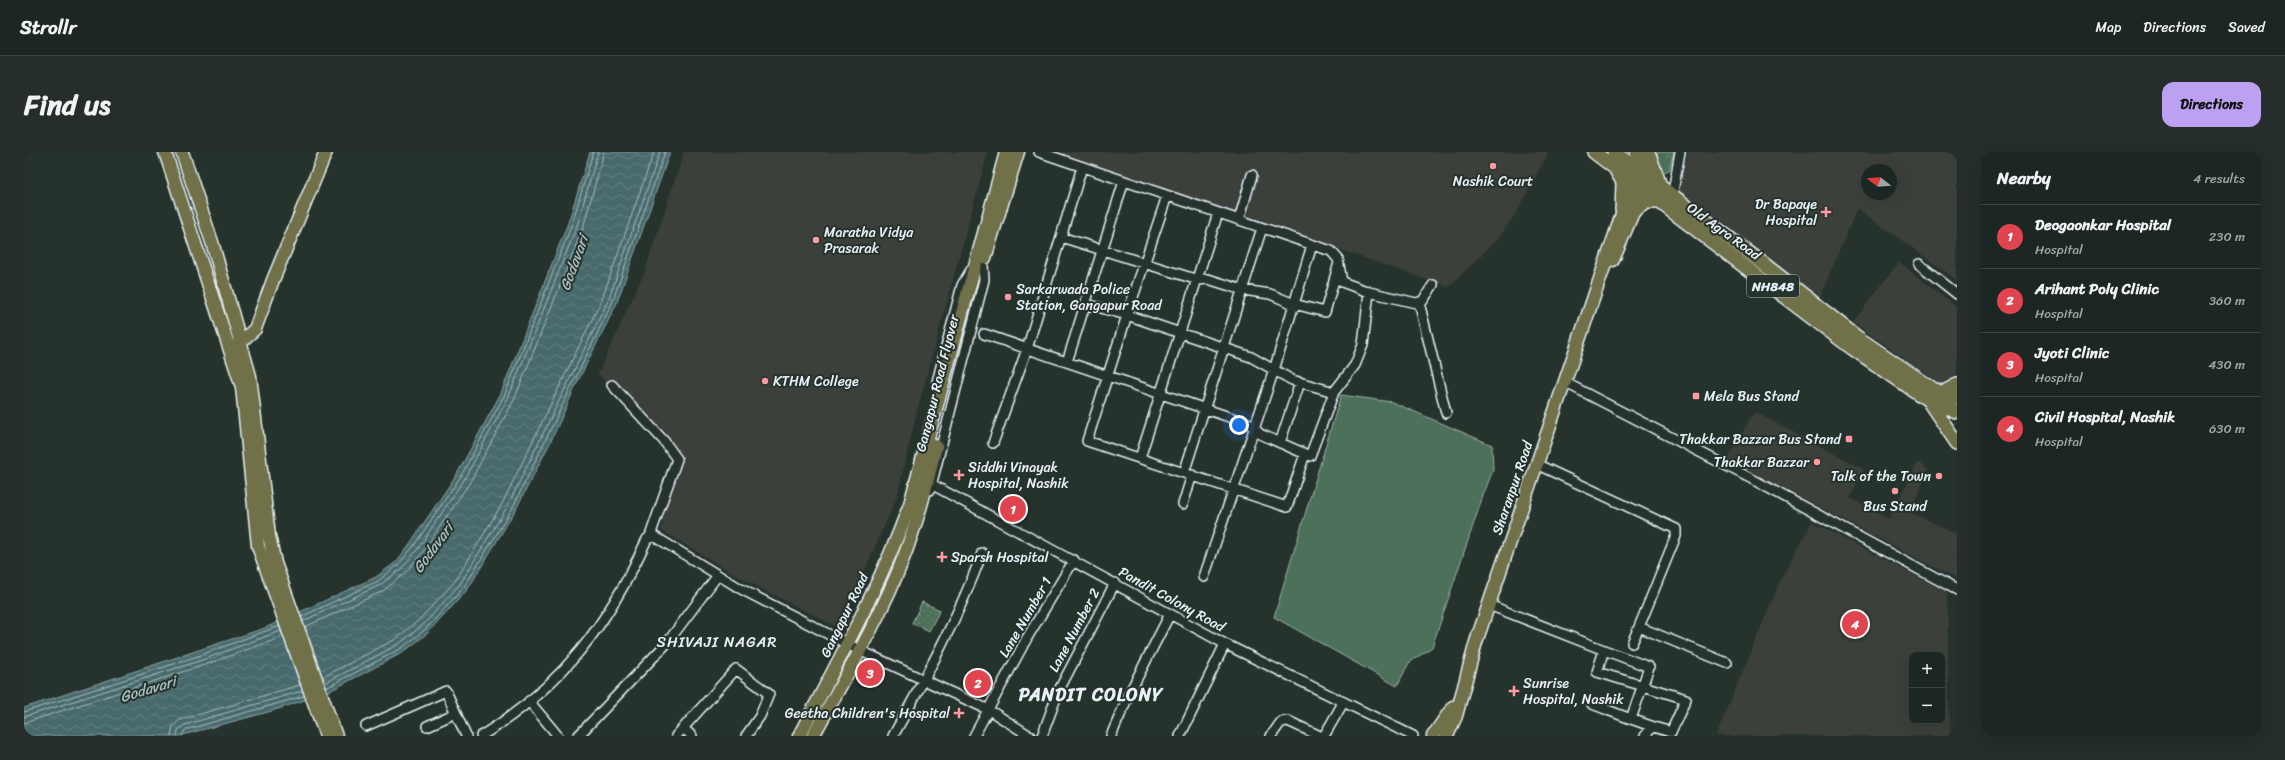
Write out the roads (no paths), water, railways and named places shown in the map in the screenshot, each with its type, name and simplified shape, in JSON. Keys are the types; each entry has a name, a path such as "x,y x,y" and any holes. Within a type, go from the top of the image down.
{"highway":[{"name":"Old Agra Road","path":"1594,152 1613,158 1640,172 1765,265 1858,338 1933,389 1957,398"},
{"path":"1648,152 1667,193"},
{"name":"Old Agra Road","path":"1613,158 1638,186 1658,202 1800,306 1852,348 1928,400 1957,412"},
{"path":"1613,158 1623,182 1627,211 1646,202 1658,202"},
{"path":"1942,393 1957,386"},
{"path":"1928,400 1939,413 1957,443"}],"main road":[{"path":"165,152 230,350 244,398 258,546 265,569 324,714 336,736"},
{"path":"182,152 212,242 251,382 269,536 324,714 326,736"},
{"path":"230,350 241,344 255,329 273,280 326,152"},
{"path":"980,263 1006,152"},
{"path":"980,263 1018,152"},
{"path":"1637,152 1640,172"},
{"path":"1640,172 1648,152"},
{"name":"Sharanpur Road","path":"1435,735 1456,716 1461,694 1489,605 1536,464 1566,383 1596,294 1638,186 1640,172"},
{"name":"Gangapur Road Flyover","path":"915,506 924,488 980,263"},
{"name":"Gangapur Road","path":"799,736 848,644 896,542 915,506"},
{"name":"Gangapur Road","path":"813,736 859,650 900,567 914,530 915,506"}],"street":[{"path":"1039,152 1124,182 1332,251 1339,263 1342,282 1370,292 1408,302 1422,302 1433,285"},
{"path":"1667,193 1680,152"},
{"path":"993,443 1026,349 1082,167"},
{"path":"1239,220 1252,175"},
{"path":"1067,362 1124,182"},
{"path":"1167,196 1087,441 1287,507 1305,454"},
{"path":"1140,458 1162,394 1218,213"},
{"path":"1183,504 1188,474 1205,409 1262,228"},
{"path":"1061,237 1198,280 1208,279 1242,290 1270,294 1294,304 1325,312 1339,263"},
{"path":"1204,578 1233,489 1255,429 1312,245"},
{"path":"915,506 924,488 984,280 980,263"},
{"path":"915,506 910,486 962,285 980,263"},
{"path":"1918,264 1957,294"},
{"path":"984,334 1250,424 1260,434 1310,456 1334,392 1355,365 1363,345 1370,292"},
{"path":"1419,302 1446,413"},
{"path":"1086,304 1128,315 1251,357 1300,382 1334,392"},
{"path":"1280,443 1300,382"},
{"path":"1566,383 1750,478 1957,590"},
{"path":"481,736 497,726 529,701 581,652 614,605 647,539 650,536 677,459 664,441 612,386"},
{"path":"1536,464 1676,530 1676,536 1632,643"},
{"name":"Pandit Colony Road","path":"924,488 1074,560 1225,644 1404,734 1413,736"},
{"path":"650,536 661,538 718,575 737,581 859,650 925,679 989,710 1030,736"},
{"path":"893,736 925,679 974,576 982,553"},
{"name":"Lane Number 1","path":"989,710 1027,638 1074,560"},
{"path":"578,736 667,643 718,575"},
{"name":"Lane Number 2","path":"1042,736 1059,690 1115,583"},
{"path":"1489,605 1649,667 1631,719"},
{"path":"1111,736 1130,692 1170,614"},
{"path":"1639,627 1727,663"},
{"path":"1180,736 1225,644"},
{"path":"1592,704 1652,727 1671,732 1686,699 1597,672 1604,650"},
{"path":"676,736 736,669 769,694 760,716 746,736"},
{"path":"366,726 446,691 466,736"},
{"path":"529,701 558,736"},
{"path":"1324,736 1343,703"},
{"path":"974,736 989,710"},
{"path":"427,726 456,714"},
{"path":"1271,736 1281,722 1288,721 1320,736"},
{"path":"1646,736 1652,727"},
{"path":"683,728 692,736"}],"water":[{"name":"Godavari","path":"590,152 670,152 616,305 578,381 550,443 515,511 468,589 430,631 404,652 326,693 272,711 179,736 24,736 24,708 265,628 376,577 396,562 457,474 501,393 568,223"}],"place":[{"name":"Nashik Court","path":"1493,166"},
{"name":"Dr Bapaye Hospital","path":"1826,212"},
{"name":"Maratha Vidya Prasarak","path":"816,240"},
{"name":"Sarkarwada Police Station, Gangapur Road","path":"1008,297"},
{"name":"KTHM College","path":"765,381"},
{"name":"Mela Bus Stand","path":"1696,396"},
{"name":"Thakkar Bazzar Bus Stand","path":"1849,439"},
{"name":"Thakkar Bazzar","path":"1817,462"},
{"name":"Siddhi Vinayak Hospital, Nashik","path":"959,475"},
{"name":"Talk of the Town","path":"1939,476"},
{"name":"Bus Stand","path":"1895,491"},
{"name":"Deogaonkar Hospital","path":"1013,509"},
{"name":"Sparsh Hospital","path":"942,557"},
{"name":"Civil Hospital, Nashik","path":"1855,624"},
{"name":"Jyoti Clinic","path":"870,673"},
{"name":"Arihant Poly Clinic","path":"978,683"},
{"name":"Sunrise Hospital, Nashik","path":"1514,691"},
{"name":"Geetha Children's Hospital","path":"959,713"}],"district":[{"name":"SHIVAJI NAGAR","path":"717,642"},
{"name":"PANDIT COLONY","path":"1091,695"}]}
